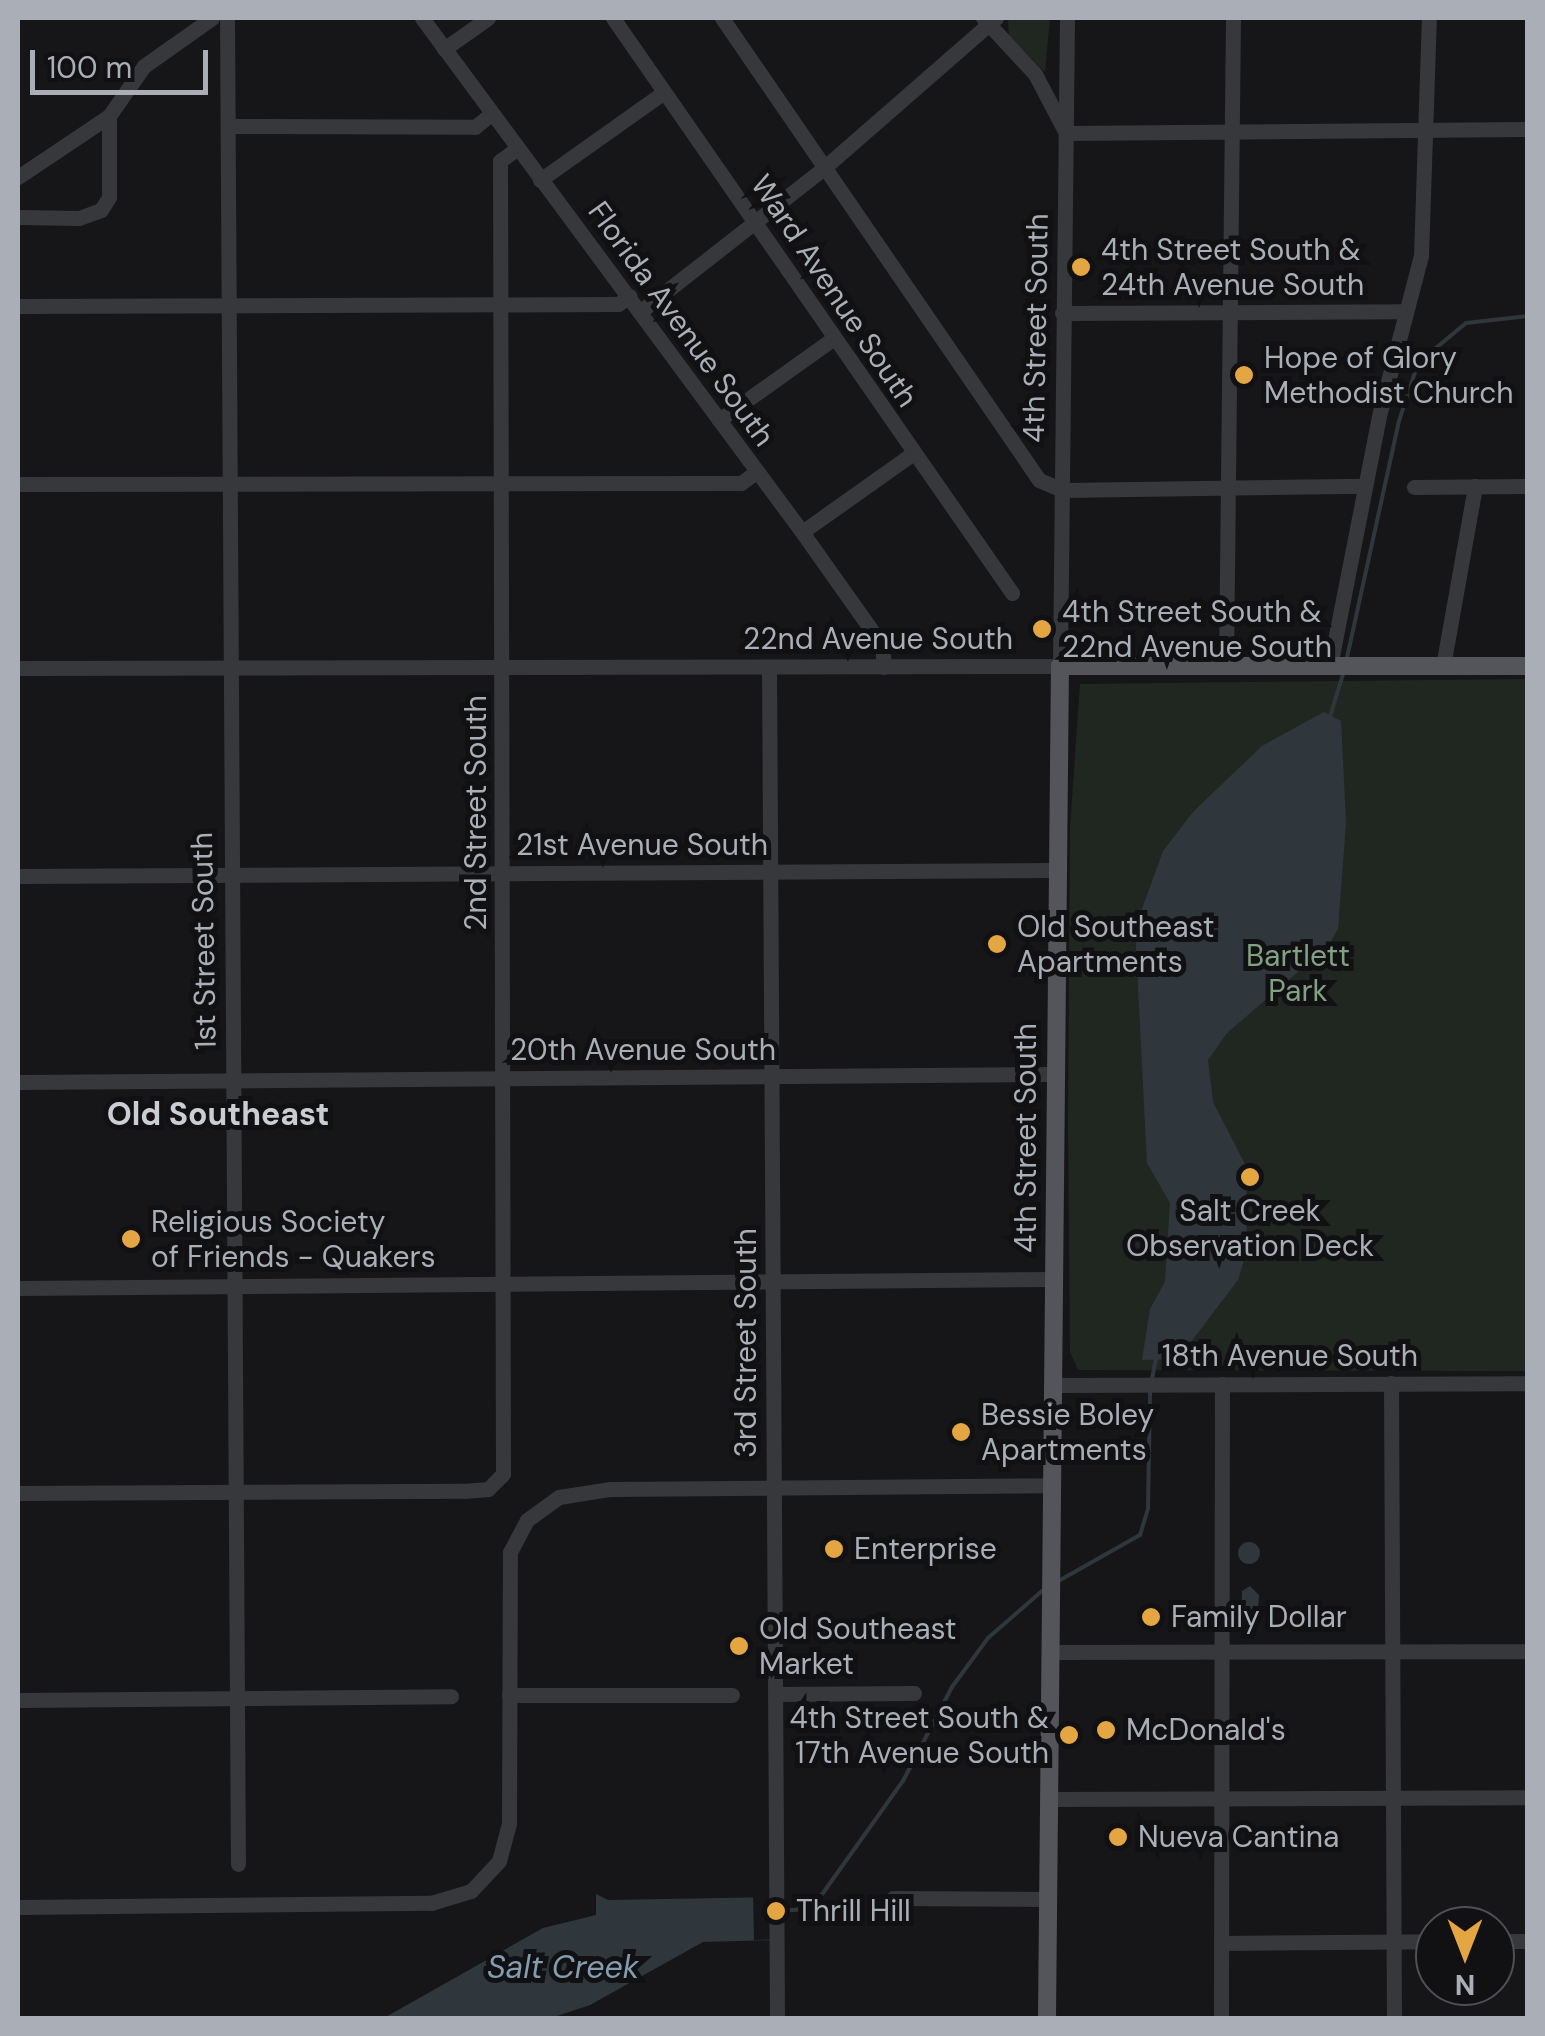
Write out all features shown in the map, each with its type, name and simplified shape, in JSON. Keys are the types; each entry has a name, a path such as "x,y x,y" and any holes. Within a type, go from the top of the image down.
{"main road":[{"name":"22nd Avenue South","path":"1060,666 1528,666"},
{"name":"4th Street South","path":"1046,2018 1054,1385 1054,870 1060,666"}],"street":[{"path":"18,177 109,116 144,66 212,18"},
{"name":"1st Street South","path":"228,18 238,1864"},
{"name":"Florida Avenue South","path":"422,18 802,532 882,645 884,667"},
{"path":"444,49 488,18"},
{"name":"Ward Avenue South","path":"613,18 1012,593"},
{"path":"722,18 1038,480 1062,490 1366,486"},
{"name":"4th Street South","path":"1060,666 1067,18"},
{"path":"1226,665 1233,18"},
{"path":"1330,666 1366,486 1420,256 1429,130 1430,18"},
{"path":"641,311 825,168 989,20 1056,103 1066,133 1528,129"},
{"path":"540,180 663,92"},
{"path":"228,126 475,126 490,115"},
{"path":"18,218 80,218 101,210 109,197 109,116"},
{"name":"2nd Street South","path":"235,1491 464,1491 498,1483 506,1462 504,304 500,161 516,149"},
{"path":"18,306 618,304 630,296"},
{"path":"1062,313 1231,309 1406,311"},
{"path":"720,420 834,338"},
{"path":"802,532 912,454"},
{"path":"18,484 741,482 756,472"},
{"path":"1443,666 1475,486"},
{"path":"1414,487 1528,486"},
{"name":"22nd Avenue South","path":"18,668 1060,666"},
{"name":"3rd Street South","path":"769,667 776,2018"},
{"name":"21st Avenue South","path":"18,876 1054,870"},
{"name":"20th Avenue South","path":"18,1082 1055,1074"},
{"path":"18,1288 1053,1279"},
{"name":"18th Avenue South","path":"1054,1385 1528,1382"},
{"path":"1392,1383 1394,2018"},
{"path":"1220,2018 1222,1384"},
{"path":"18,1907 431,1903 482,1882 507,1840 510,1552 540,1506 596,1490 1050,1485"},
{"path":"18,1494 235,1491"},
{"path":"1050,1652 1528,1650"},
{"path":"775,1694 914,1693"},
{"path":"509,1696 732,1694"},
{"path":"18,1700 451,1696"},
{"path":"1050,1799 1528,1796"},
{"path":"894,1898 1048,1899"},
{"path":"1221,1943 1415,1941"}],"green space":[{"path":"1008,18 1050,18 1045,72 1009,36"},
{"name":"Bartlett Park","path":"1527,679 1527,1371 1078,1370 1070,1352 1068,1121 1070,827 1080,684"}],"water":[{"path":"1324,712 1341,721 1346,822 1338,929 1328,946 1227,1033 1208,1060 1213,1102 1246,1166 1247,1250 1238,1280 1178,1359 1142,1360 1150,1309 1165,1282 1170,1203 1147,1163 1135,928 1163,851 1193,812 1262,746"},
{"path":"1249,1542 1257,1545 1257,1561 1249,1564 1241,1561 1238,1553 1241,1545"},
{"path":"1250,1586 1259,1595 1257,1625 1250,1627 1241,1620 1242,1591"},
{"name":"Salt Creek","path":"596,1894 608,1900 776,1897 776,1940 703,1942 590,2005 551,2018 384,2018 543,1928 596,1915"}],"pier":[{"path":"753,1892 776,1892 781,1939 754,1940"}],"waterway":[{"path":"1346,662 1399,421 1418,363 1466,323 1528,316"},
{"path":"1329,720 1344,671"},
{"path":"1152,1379 1156,1359"},
{"path":"1055,1583 1140,1535 1148,1508 1150,1388"},
{"path":"781,1911 804,1909 823,1893 903,1781 952,1687 988,1638 1043,1590"}],"place":[{"name":"4th Street South & 24th Avenue South","path":"1081,267"},
{"name":"Hope of Glory Methodist Church","path":"1244,375"},
{"name":"4th Street South & 22nd Avenue South","path":"1042,629"},
{"name":"Old Southeast Apartments","path":"997,944"},
{"name":"Salt Creek Observation Deck","path":"1250,1177"},
{"name":"Religious Society of Friends - Quakers","path":"131,1239"},
{"name":"Bessie Boley Apartments","path":"961,1432"},
{"name":"Enterprise","path":"834,1549"},
{"name":"Family Dollar","path":"1151,1617"},
{"name":"Old Southeast Market","path":"739,1646"},
{"name":"McDonald's","path":"1106,1730"},
{"name":"4th Street South & 17th Avenue South","path":"1069,1735"},
{"name":"Nueva Cantina","path":"1118,1837"},
{"name":"Thrill Hill","path":"776,1911"}],"district":[{"name":"Old Southeast","path":"218,1114"}]}
